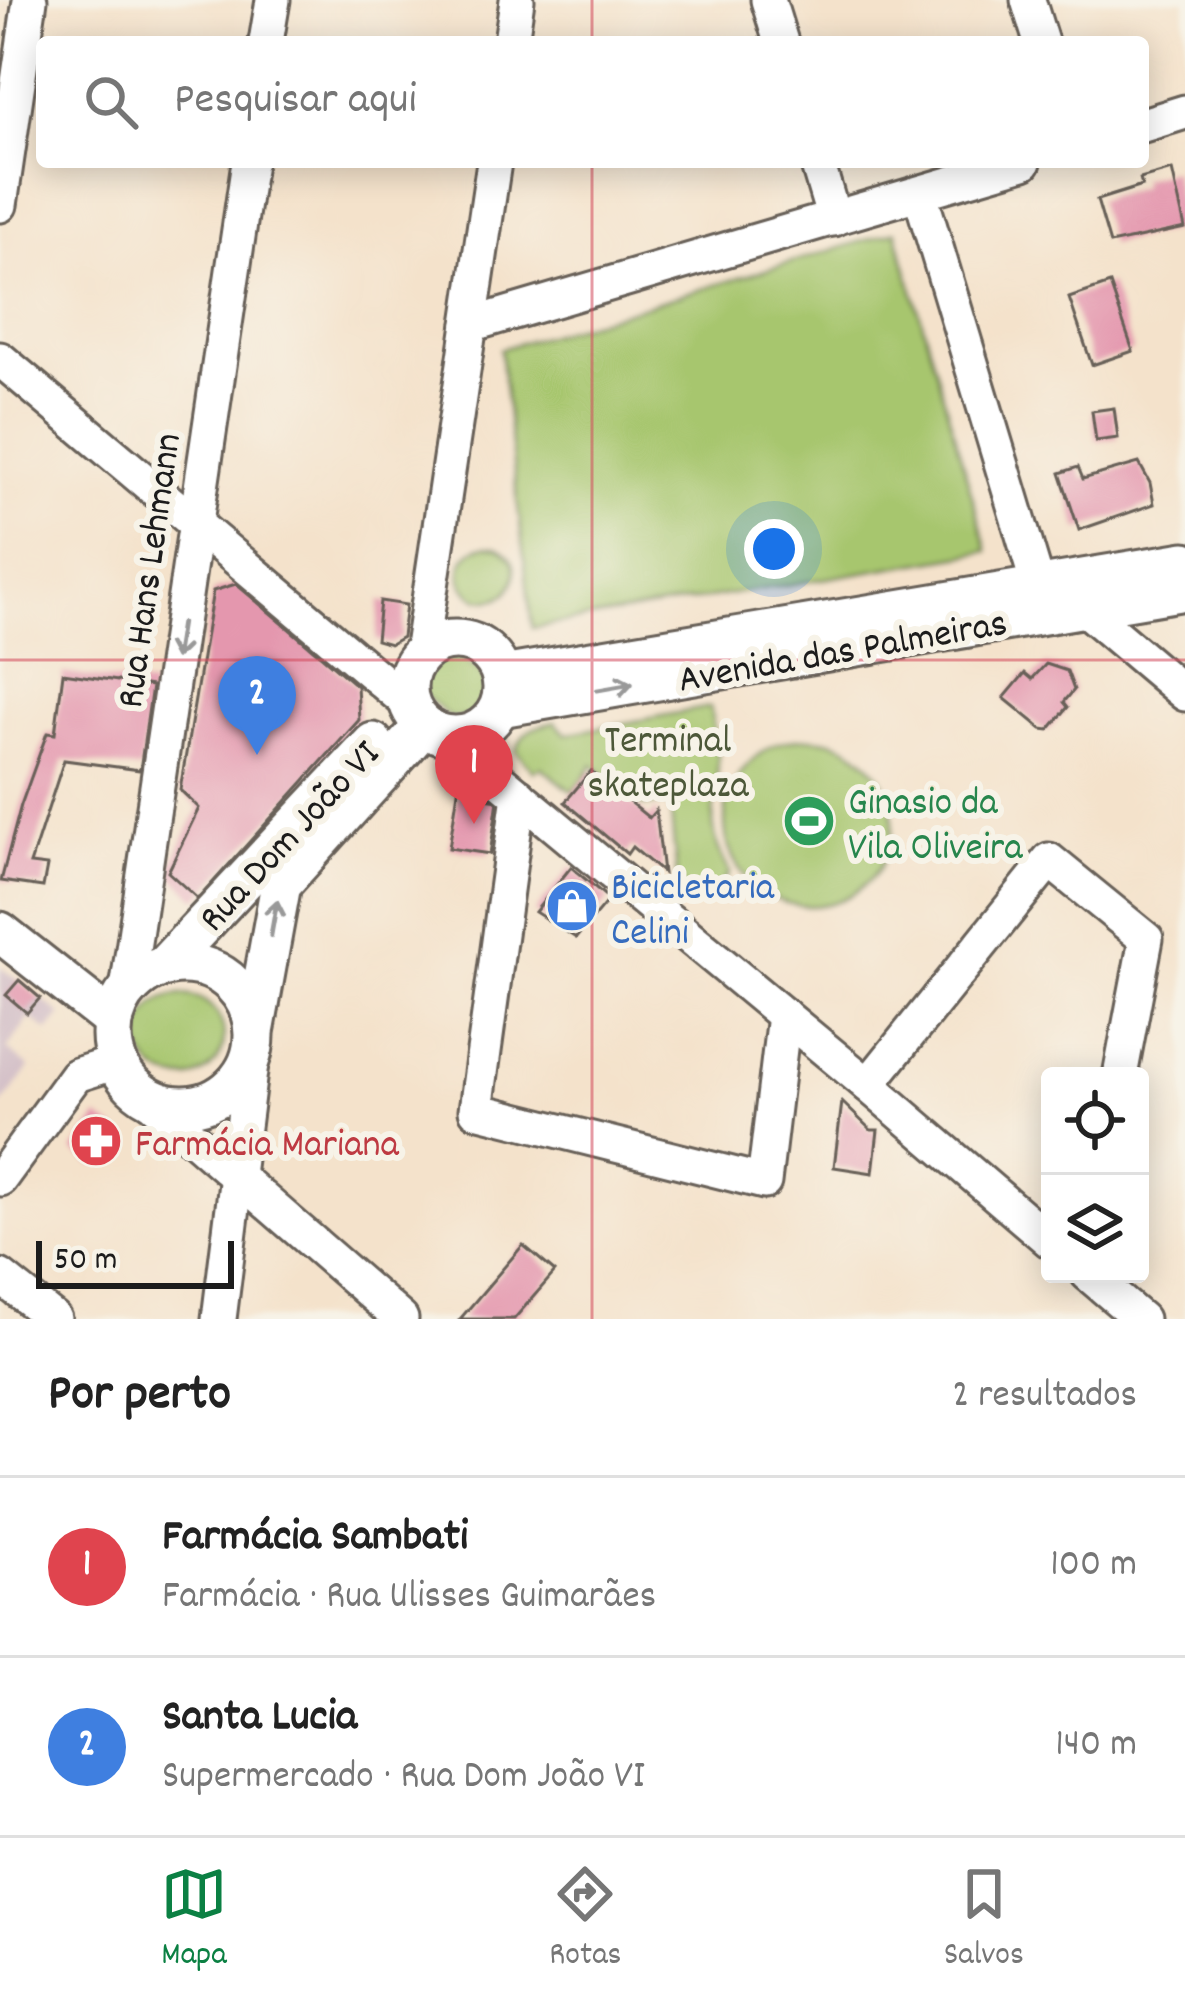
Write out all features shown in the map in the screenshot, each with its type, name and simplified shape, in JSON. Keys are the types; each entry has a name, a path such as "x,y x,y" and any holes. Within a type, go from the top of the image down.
{"street":[{"path":"0,205 30,0"},
{"path":"267,36 273,0"},
{"path":"512,36 517,0"},
{"path":"768,0 779,36"},
{"path":"1028,0 1038,36"},
{"path":"1149,123 1185,112"},
{"name":"Rua Hans Lehmann","path":"120,1005 248,168"},
{"path":"427,722 408,677 422,654 493,168"},
{"path":"819,168 834,219"},
{"path":"470,325 1004,168"},
{"path":"920,194 1038,585 1082,607 1185,694"},
{"path":"0,359 1041,1233"},
{"name":"Avenida das Palmeiras","path":"501,692 1038,585 1185,562"},
{"name":"Avenida das Palmeiras","path":"501,692 1185,590"},
{"path":"422,654 447,641 474,644 496,662 501,692 479,730 427,722"},
{"name":"Rua Dom João VI","path":"165,965 427,722"},
{"name":"Rua Dom João VI","path":"253,1040 280,884 427,722"},
{"path":"519,795 476,1110 764,1182 784,1016"},
{"path":"868,1084 1049,860 1146,939 1122,1067"},
{"path":"0,932 120,1005"},
{"path":"219,1319 236,1178 253,1040 246,1002 226,978 197,964 165,965 137,979 120,1005 111,1035 125,1075 236,1178 401,1319"},
{"path":"0,1179 76,1075 125,1075 160,1102 175,1106 206,1102 232,1087 242,1075 253,1040"},
{"path":"0,1276 54,1319"},
{"path":"1099,1283 1141,1319"}],"shaded area":[{"path":"0,967 62,1015 48,1031 30,1018 7,1049 30,1068 0,1107"}],"green space":[{"path":"896,231 988,551 532,628 500,349"},
{"path":"488,546 507,554 515,573 507,592 488,600 469,592 461,573 469,554"},
{"path":"447,655 461,657 486,677 489,698 475,717 450,718 424,695 421,680 427,665"},
{"name":"Terminal skateplaza","path":"710,707 718,754 713,826 730,873 708,902 677,880 670,803 642,806 593,765 573,792 541,767 534,771 516,751 530,730 555,722 566,734"},
{"name":"Ginasio da Vila Oliveira","path":"809,738 841,744 868,763 887,790 893,822 887,854 868,881 841,900 809,906 777,900 750,881 731,854 725,822 731,790 750,763 777,744"},
{"path":"182,995 212,1007 224,1037 212,1067 182,1079 152,1067 140,1037 152,1007"}],"building":[{"path":"1172,170 1185,228 1110,244 1097,200 1142,186 1140,179"},
{"path":"1110,284 1133,351 1092,365 1069,298"},
{"path":"1114,408 1118,438 1096,441 1092,411"},
{"path":"1139,463 1154,504 1079,530 1060,473 1078,467 1083,479"},
{"path":"236,584 357,686 359,720 198,899 168,872 199,808 180,790 213,591"},
{"path":"380,601 406,605 402,637 390,644 376,640"},
{"path":"1046,664 1067,671 1074,690 1064,702 1068,707 1049,730 1004,698 1025,673 1032,679"},
{"path":"63,673 152,686 140,770 64,760 30,864 47,866 43,887 1,881 47,733 55,734"},
{"path":"591,771 649,818 656,810 663,873 632,847 627,854 565,802"},
{"path":"459,785 480,788 479,797 498,800 490,854 449,848"},
{"name":"Bicicletaria Celini","path":"571,867 609,899 576,938 535,912"},
{"path":"19,980 40,998 27,1013 6,995"},
{"path":"842,1102 871,1130 878,1130 873,1173 834,1167"},
{"name":"Farmácia Mariana","path":"98,1117 119,1132 94,1166 73,1151"},
{"path":"523,1245 555,1272 514,1319 460,1319"}],"place":[{"name":"Santa Lucia","path":"257,755"},
{"name":"Ginasio da Vila Oliveira","path":"809,821"},
{"name":"Farmácia Sambati","path":"474,824"},
{"name":"Bicicletaria Celini","path":"572,906"},
{"name":"Farmácia Mariana","path":"96,1141"}]}
